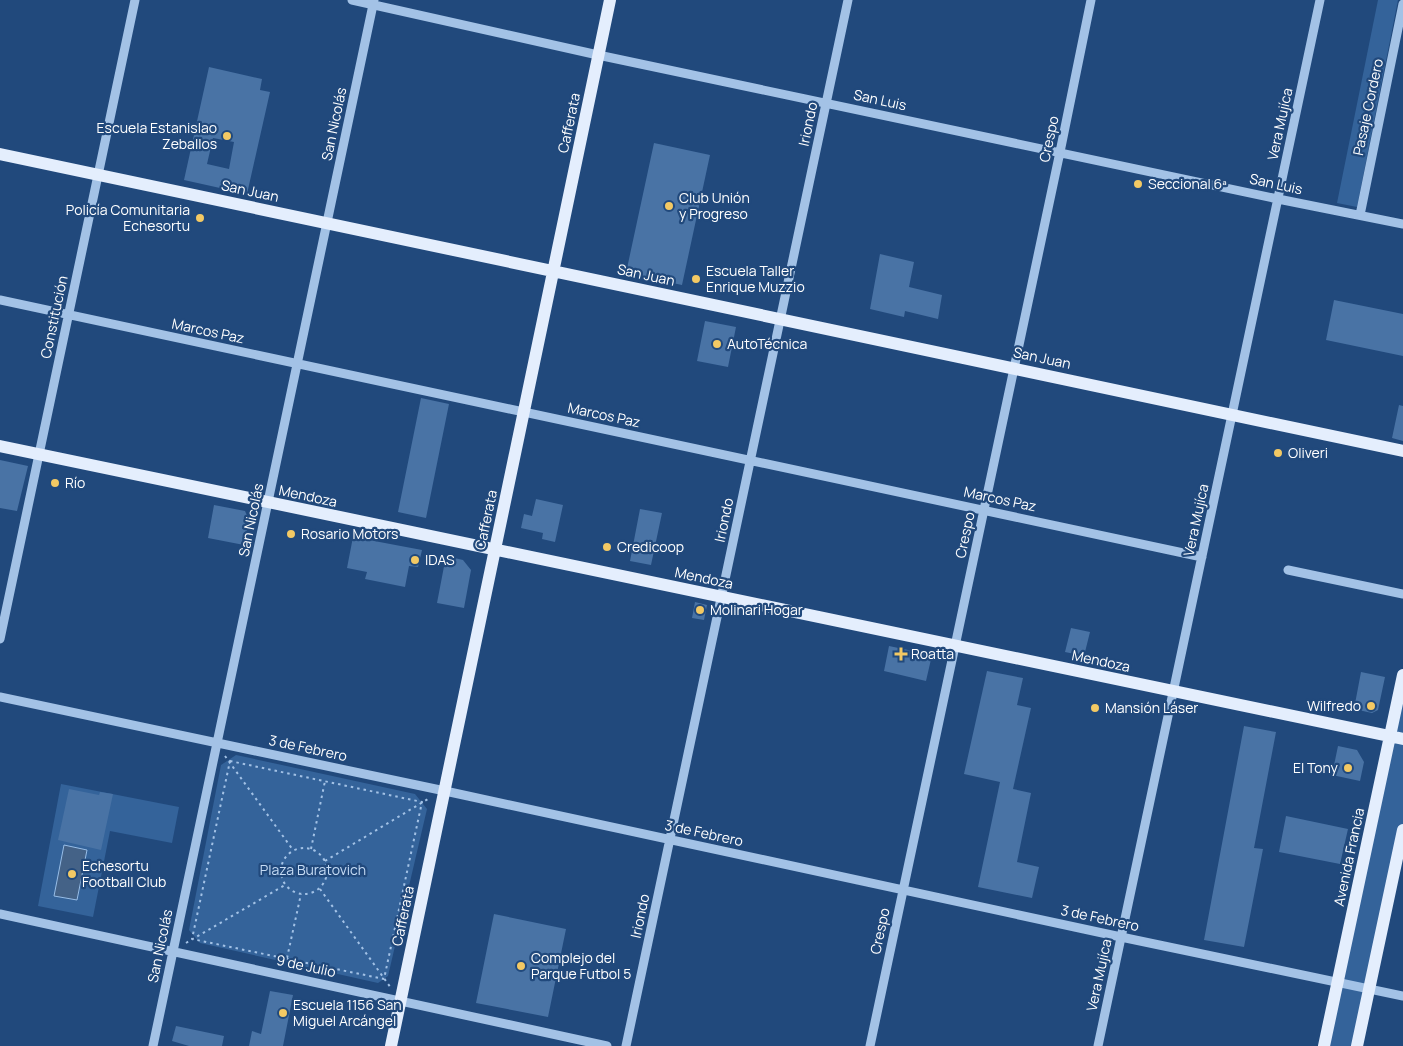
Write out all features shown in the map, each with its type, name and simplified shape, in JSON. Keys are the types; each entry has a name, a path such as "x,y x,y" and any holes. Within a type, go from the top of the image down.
{"main road":[{"name":"Cafferata","path":"391,1046 610,0"},
{"name":"San Juan","path":"0,154 1403,451"},
{"name":"Mendoza","path":"0,446 1403,739"},
{"name":"Avenida Francia","path":"1324,1046 1403,675"},
{"path":"1357,1046 1403,830"}],"street":[{"name":"Constitución","path":"0,639 135,0"},
{"name":"San Luis","path":"352,0 374,2 598,55 1403,224"},
{"name":"Iriondo","path":"626,1046 848,0"},
{"name":"Crespo","path":"870,1046 1091,0"},
{"name":"Vera Mujíca","path":"1098,1046 1320,0"},
{"name":"San Nicolás","path":"152,1046 374,2"},
{"name":"Pasaje Cordero","path":"1360,215 1403,4"},
{"name":"Marcos Paz","path":"0,300 1202,557"},
{"path":"1288,570 1403,594"},
{"name":"3 de Febrero","path":"0,697 1403,996"},
{"name":"9 de Julio","path":"0,914 607,1046"}],"path":[{"path":"217,743 293,850"},
{"path":"230,761 422,802"},
{"path":"192,939 230,761"},
{"path":"310,849 325,781"},
{"path":"325,861 422,802 445,791"},
{"path":"384,979 422,802"},
{"path":"310,849 319,853 325,861 328,872 324,884 314,892 301,894 289,889 285,884 281,866 293,850 310,849"},
{"path":"173,952 285,884"},
{"path":"320,888 401,1000"},
{"path":"287,959 301,894"},
{"path":"192,939 384,979"}],"green space":[{"path":"1378,0 1398,0 1357,207 1337,203"},
{"path":"1403,675 1403,830 1357,1046 1324,1046"},
{"name":"Plaza Buratovich","path":"236,755 415,794 427,809 388,976 378,983 200,943 189,930 221,765"},
{"name":"Echesortu Football Club","path":"61,784 179,807 172,843 110,831 93,917 38,906"}],"shaded area":[{"path":"64,845 87,850 77,900 54,896"}],"building":[{"name":"Escuela Estanislao Zeballos","path":"209,67 262,79 260,90 270,92 247,194 184,180","holes":["213,138 234,142 229,169 207,164"]},
{"name":"Club Unión y Progreso","path":"654,143 710,155 682,285 626,273"},
{"path":"880,254 914,262 909,287 942,295 938,319 905,311 904,317 870,309"},
{"path":"1334,300 1403,314 1403,356 1326,340"},
{"name":"AutoTécnica","path":"705,321 736,327 728,367 697,361"},
{"path":"421,398 449,404 426,518 398,512"},
{"path":"1399,405 1403,406 1403,441 1392,438"},
{"path":"0,460 28,466 17,511 0,508"},
{"path":"536,499 563,505 555,542 542,539 543,533 521,528 524,514 532,516"},
{"path":"214,505 245,511 249,520 244,545 208,538"},
{"path":"640,509 662,513 651,565 630,561"},
{"path":"353,537 422,550 418,567 409,566 405,587 365,579 367,572 347,568"},
{"path":"446,556 463,560 471,570 464,608 437,603"},
{"path":"695,602 707,605 704,620 692,618"},
{"path":"1071,628 1090,632 1084,656 1065,652"},
{"path":"889,646 932,655 926,681 884,671"},
{"path":"987,671 1023,678 1017,705 1031,708 1013,789 1031,793 1017,862 1039,867 1032,898 978,887 1000,782 964,774"},
{"path":"1361,672 1385,677 1378,710 1372,713 1354,709"},
{"path":"1244,726 1276,732 1254,848 1263,849 1244,947 1204,940"},
{"name":"El Tony","path":"1338,746 1357,750 1364,762 1360,781 1332,775"},
{"path":"69,789 99,795 100,792 113,794 101,850 58,840"},
{"path":"1286,816 1348,829 1340,864 1279,852"},
{"name":"Complejo del Parque Futbol 5","path":"494,914 566,929 548,1017 476,1003"},
{"path":"270,991 293,995 283,1046 249,1046 252,1031 261,1034"},
{"path":"176,1026 224,1036 222,1046 189,1046 172,1041"}],"place":[{"name":"Escuela Estanislao Zeballos","path":"227,136"},
{"name":"Seccional 6ª","path":"1138,184"},
{"name":"Club Unión y Progreso","path":"669,206"},
{"name":"Policía Comunitaria Echesortu","path":"200,218"},
{"name":"Escuela Taller Enrique Muzzio","path":"696,279"},
{"name":"AutoTécnica","path":"717,344"},
{"name":"Oliveri","path":"1278,453"},
{"name":"Río","path":"55,483"},
{"name":"Rosario Motors","path":"291,534"},
{"name":"Credicoop","path":"607,547"},
{"name":"IDAS","path":"415,560"},
{"name":"Molinari Hogar","path":"700,610"},
{"name":"Roatta","path":"901,654"},
{"name":"Wilfredo","path":"1371,706"},
{"name":"Mansión Láser","path":"1095,708"},
{"name":"El Tony","path":"1348,768"},
{"name":"Echesortu Football Club","path":"72,874"},
{"name":"Complejo del Parque Futbol 5","path":"521,966"},
{"name":"Escuela 1156 San Miguel Arcángel","path":"283,1013"}]}
